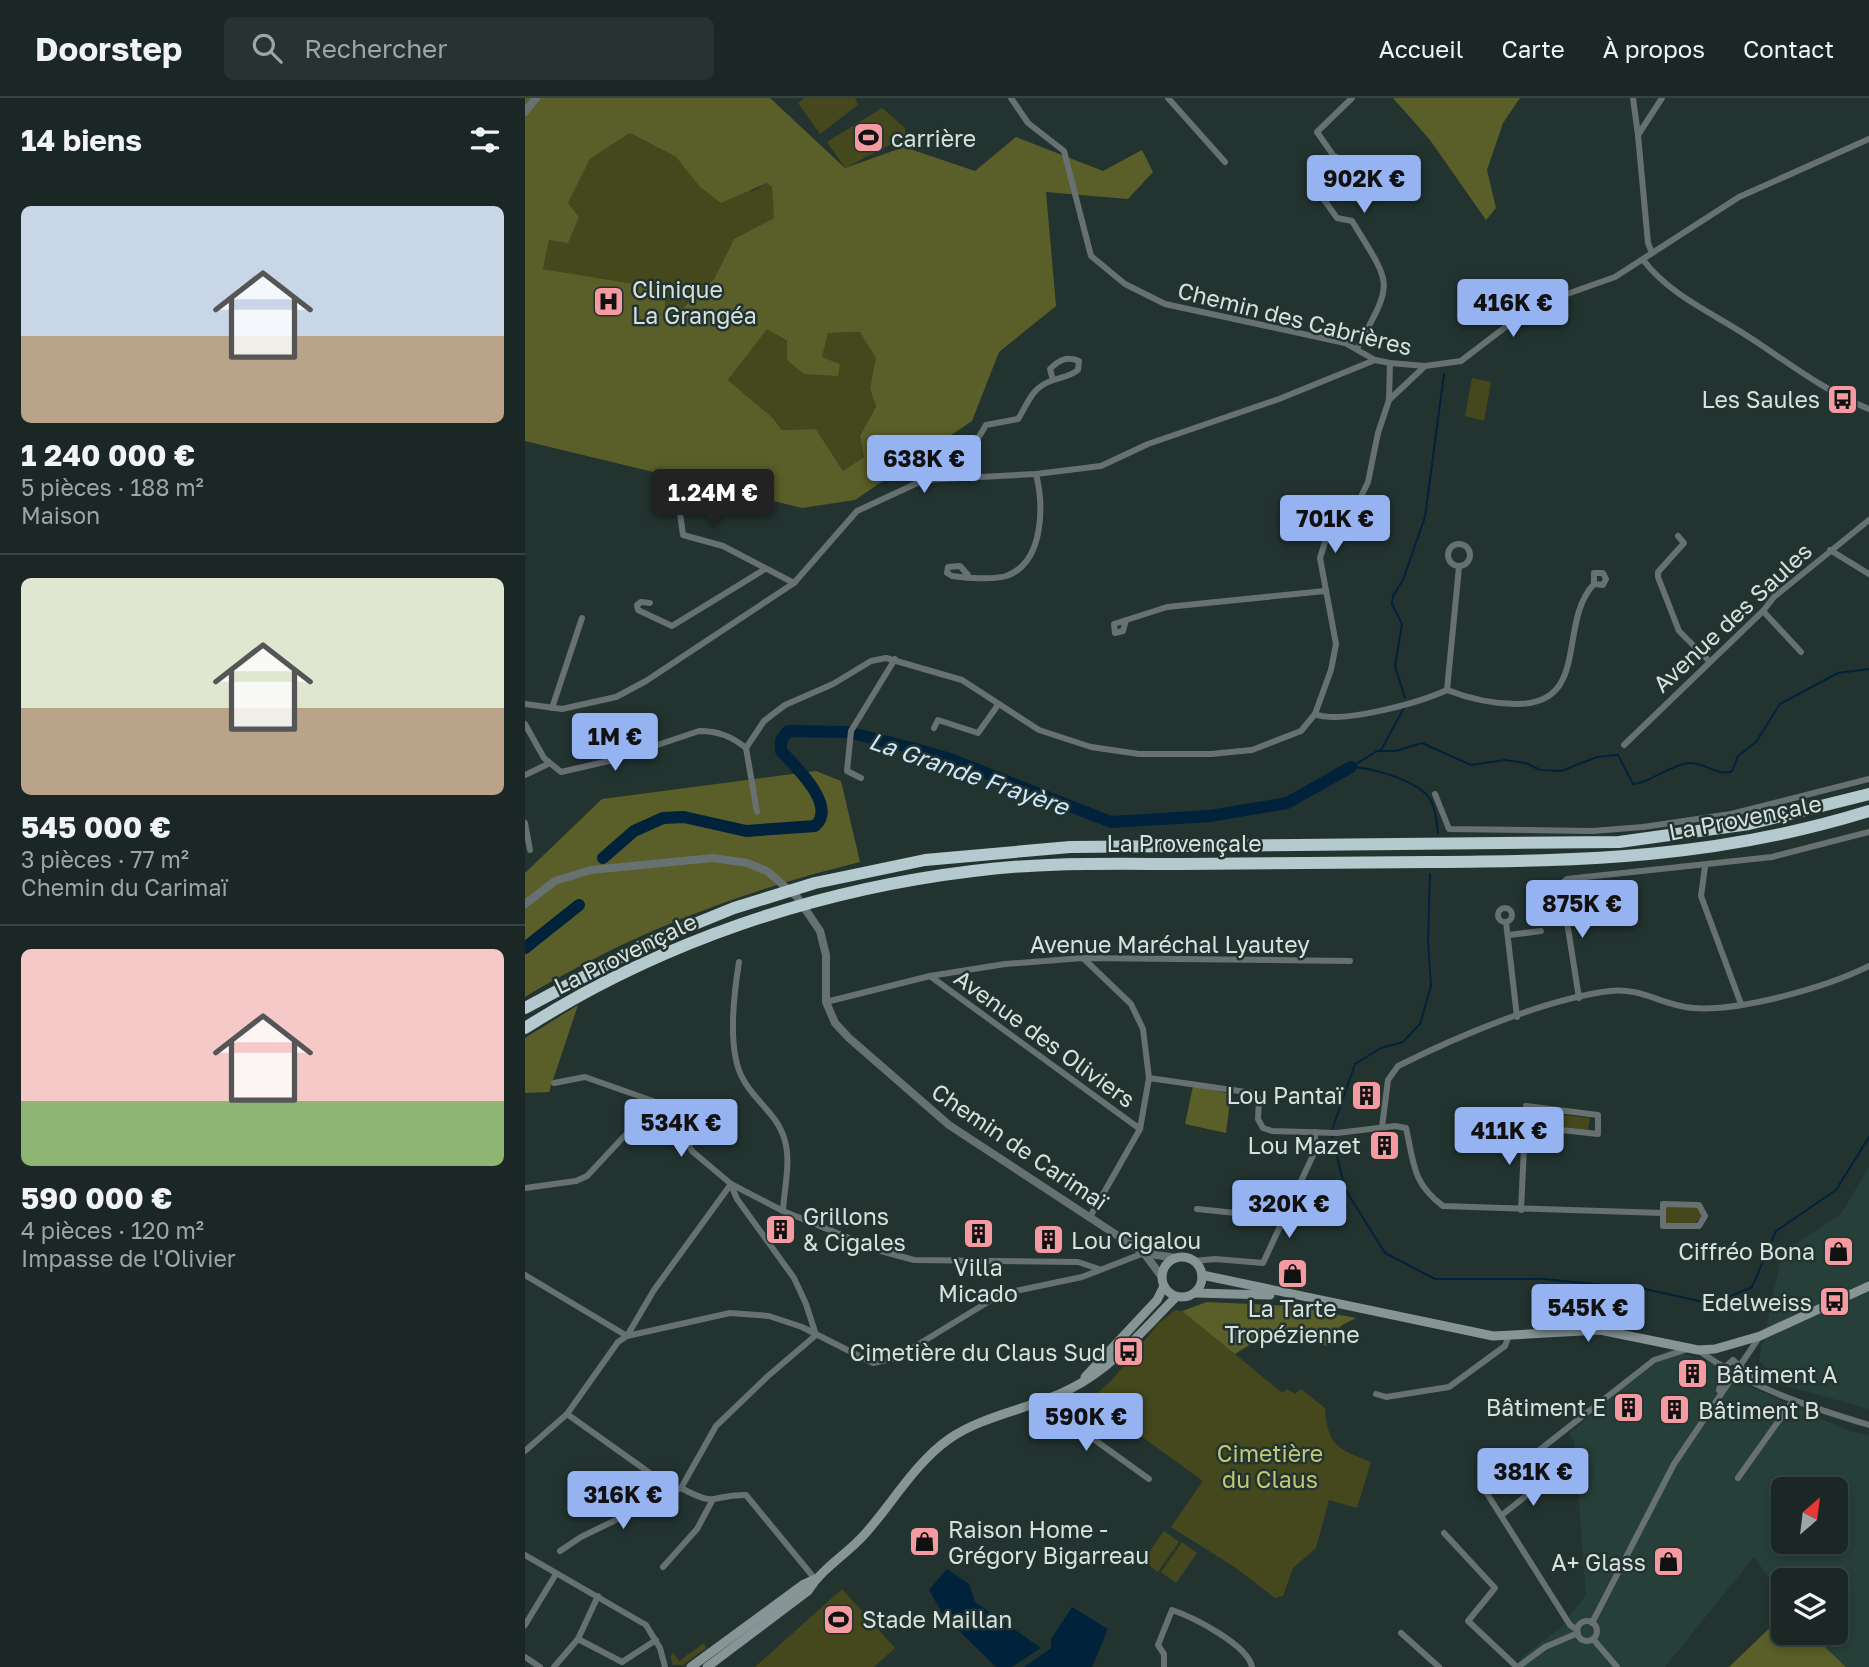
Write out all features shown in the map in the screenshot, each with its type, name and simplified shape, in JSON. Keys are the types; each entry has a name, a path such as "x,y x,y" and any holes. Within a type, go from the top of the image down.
{"highway":[{"name":"La Provençale","path":"525,1008 643,945 778,894 815,883 925,860 1070,847 1619,842 1749,824 1869,794"},
{"name":"La Provençale","path":"525,1028 605,982 662,955 783,910 936,876 1027,867 1563,861 1643,857 1741,843 1869,811"}],"main road":[{"path":"1074,1388 1157,1300 1166,1265 1176,1258 1194,1261 1202,1275 1472,1333 1509,1335 1600,1330 1694,1349 1715,1349 1760,1336 1868,1285"},
{"path":"1195,1293 1202,1275"},
{"path":"1163,1282 1176,1297"},
{"path":"707,1667 807,1591 815,1579 863,1537 934,1452 949,1439 964,1430 1074,1388 1100,1372 1176,1297 1195,1293 1296,1297"},
{"path":"691,1667 804,1584 815,1579"}],"street":[{"path":"525,112 536,98"},
{"name":"Chemin des Cabrières","path":"1011,98 1028,123 1063,151 1091,256 1125,284 1165,304 1345,343 1375,360 1425,366 1461,361 1533,306 1615,277 1644,261 1652,253 1739,197 1869,139"},
{"path":"1168,98 1225,162"},
{"path":"1352,98 1317,132 1332,155 1346,163 1345,167 1315,187 1337,218 1352,221 1381,268 1385,286 1384,299 1357,349"},
{"path":"1633,98 1648,243 1652,253"},
{"path":"1637,135 1662,98"},
{"path":"1644,261 1655,276 1678,293 1802,375 1869,409"},
{"path":"954,478 986,425 1018,419 1025,402 1035,391 1053,380 1070,376 1078,370 1079,361 1069,357 1058,361 1050,369 1053,380"},
{"path":"525,704 562,709 616,697 646,681 794,583 857,512 924,480 1036,474 1101,466 1148,444 1279,400 1375,360"},
{"path":"746,748 764,721 785,705 834,684 871,661 895,659 962,680 1039,730 1091,747 1139,754 1211,754 1252,750 1301,731 1315,714 1331,670 1336,643 1320,558 1326,539 1358,503 1368,482 1378,433 1389,400 1390,363"},
{"path":"1389,400 1425,366"},
{"path":"968,575 1004,576 1023,564 1036,540 1041,516 1036,474"},
{"path":"661,506 680,513 683,535 723,546 794,583"},
{"name":"Avenue des Saules","path":"1624,745 1763,611 1774,597 1869,520"},
{"path":"1678,536 1684,543 1658,572 1658,577 1679,631 1709,661"},
{"path":"1830,550 1869,574"},
{"path":"1447,690 1459,567"},
{"path":"650,603 641,602 637,605 638,610 672,626 765,569"},
{"path":"1315,714 1324,718 1353,714 1430,698 1447,690 1487,702 1531,704 1548,698 1560,686 1573,643 1575,617 1584,595 1594,584"},
{"path":"1126,620 1167,607 1325,591"},
{"path":"1763,611 1801,652"},
{"path":"552,708 582,618"},
{"path":"860,778 847,771 850,734 895,659"},
{"path":"934,728 938,719 978,733 998,705"},
{"path":"525,724 548,764 561,772 573,771 699,731 713,731 733,737 746,748 757,812"},
{"path":"525,775 548,764"},
{"path":"1435,794 1448,829 1593,831 1731,814 1869,779"},
{"path":"525,823 530,850"},
{"path":"1579,998 1561,884 1567,879 1705,867 1808,850 1869,832"},
{"name":"Chemin de Carimaï","path":"525,904 555,881 591,870 713,858 747,863 778,877 814,920 825,945 827,1002 842,1030 923,1106 1145,1253 1163,1282"},
{"path":"1705,867 1701,897 1741,1003"},
{"path":"1506,922 1517,1017"},
{"path":"1509,935 1541,931"},
{"path":"1083,958 1131,1004 1143,1029 1149,1078 1140,1129 1090,1217"},
{"name":"Avenue Maréchal Lyautey","path":"827,1002 930,976 1005,964 1083,958 1350,961"},
{"path":"739,962 735,986 733,1044 743,1079 777,1121 786,1143 783,1211"},
{"path":"1382,1127 1388,1080 1398,1066 1517,1017 1611,990 1643,992 1693,1009 1777,998 1847,977 1869,966"},
{"name":"Avenue des Oliviers","path":"930,976 1140,1129"},
{"path":"554,1083 585,1077 608,1083 660,1106 675,1120 692,1151 730,1184 783,1211 881,1251 914,1260 1078,1262 1099,1269"},
{"path":"1149,1078 1253,1093 1259,1100 1258,1119 1263,1128 1337,1133 1382,1127 1406,1128 1417,1179 1425,1193 1443,1206 1663,1213"},
{"path":"525,1188 576,1181 587,1176 630,1130 660,1106"},
{"path":"1521,1210 1525,1126 1526,1106 1598,1115 1598,1133 1525,1126"},
{"path":"1194,1261 1215,1259 1263,1264 1315,1151 1315,1132"},
{"path":"730,1184 737,1199 794,1278 816,1335"},
{"path":"627,1336 655,1290 730,1184"},
{"path":"1663,1204 1699,1205 1705,1216 1699,1226 1663,1226 1663,1213 1663,1204"},
{"path":"1197,1209 1283,1217"},
{"path":"525,1451 567,1414 618,1342 627,1336 730,1313 783,1320 873,1363 896,1358 1001,1294 1082,1277 1145,1253 1176,1258"},
{"path":"525,1275 627,1336"},
{"path":"560,1551 580,1536 678,1489 716,1426 816,1335"},
{"path":"1376,1394 1386,1397 1450,1387 1505,1346 1509,1335"},
{"path":"1592,1623 1674,1464 1717,1396 1742,1365 1747,1352 1760,1336"},
{"path":"1593,1639 1584,1640 1570,1625 1486,1492 1654,1360 1694,1349 1735,1374 1792,1402 1869,1426"},
{"path":"1715,1349 1716,1357 1725,1367"},
{"path":"1717,1396 1725,1367 1733,1360 1742,1365 1764,1389"},
{"path":"1042,1402 1149,1479"},
{"path":"1738,1478 1792,1402"},
{"path":"567,1414 678,1489 704,1501 746,1495 815,1579"},
{"path":"1502,1515 1546,1480"},
{"path":"663,1567 697,1529 712,1501"},
{"path":"1444,1533 1495,1588 1468,1621 1517,1667 1545,1647 1578,1632 1583,1622 1592,1623"},
{"path":"525,1555 646,1625 656,1640 665,1667"},
{"path":"525,1625 556,1574"},
{"path":"554,1667 578,1639 598,1596"},
{"path":"1164,1667 1164,1654 1158,1645 1173,1610 1204,1624 1249,1656 1252,1667"},
{"path":"1592,1623 1597,1631 1593,1639"},
{"path":"1401,1633 1439,1667"},
{"path":"578,1639 622,1662 656,1640"},
{"path":"1593,1639 1616,1667"},
{"path":"525,1657 540,1667"}],"shaded area":[{"path":"1869,1167 1869,1409 1783,1385 1759,1361 1782,1253 1841,1214"},
{"path":"1669,1349 1715,1364 1744,1384 1849,1431 1869,1435 1869,1667 1843,1667 1823,1645 1848,1645 1848,1568 1771,1568 1771,1581 1754,1557 1665,1667 1519,1667 1522,1657 1561,1627 1586,1595 1574,1440 1571,1438 1571,1432"}],"green space":[{"path":"525,98 770,98 845,168 904,147 975,171 1016,137 1103,171 1142,150 1153,172 1128,199 1046,192 1056,306 999,352 972,421 855,500 802,508 525,441","holes":["630,133 676,157 699,186 721,203 767,183 772,187 774,218 734,239 714,279 683,308 665,310 665,289 543,269 549,240 568,243 579,217 568,203 590,159","767,329 787,341 787,360 804,374 838,376 840,364 822,357 828,333 860,332 876,358 870,389 876,406 860,436 864,457 843,471 816,429 782,430 773,418 728,380"]},
{"name":"carrière","path":"804,98 855,98 858,105 820,134 798,103"},
{"path":"1393,98 1520,98 1503,123 1487,170 1496,208 1486,220 1430,140"},
{"name":"carrière","path":"882,108 905,128 905,137 845,168 827,142"},
{"path":"630,133 676,157 699,186 753,191 767,183 772,187 775,218 734,239 714,279 683,308 664,310 665,289 543,269 549,240 590,159"},
{"path":"767,328 837,376 839,364 822,357 828,333 861,332 877,358 870,389 876,405 860,436 864,457 843,471 816,429 782,430 773,418 728,380"},
{"path":"1472,378 1491,382 1484,421 1465,416"},
{"path":"816,771 841,781 860,862 771,887 687,917 605,953 525,997 525,873 602,799"},
{"path":"578,1005 549,1092 525,1093 525,1038"},
{"path":"1193,1086 1231,1094 1226,1133 1185,1124"},
{"path":"1529,1111 1590,1118 1588,1130 1528,1123"},
{"path":"1666,1207 1698,1208 1702,1217 1694,1224 1666,1223"},
{"path":"1207,1302 1294,1306 1356,1318 1342,1325 1326,1346 1300,1333 1280,1331 1235,1354 1182,1311"},
{"name":"Cimetière du Claus","path":"1175,1310 1182,1311 1199,1324 1282,1393 1287,1389 1295,1394 1301,1389 1325,1408 1329,1431 1336,1444 1371,1462 1357,1508 1329,1500 1316,1548 1293,1568 1283,1596 1275,1598 1236,1568 1171,1527 1203,1481 1090,1399 1112,1380 1158,1324"},
{"path":"1164,1531 1179,1542 1158,1572 1143,1561"},
{"path":"1182,1542 1197,1553 1176,1583 1161,1572"},
{"name":"Stade Maillan","path":"842,1589 895,1648 874,1667 755,1667"},
{"path":"1771,1627 1771,1645 1823,1645 1846,1667 1729,1667"},
{"path":"704,1643 706,1648 683,1665 673,1665 670,1656 674,1653 679,1661"}],"water":[{"path":"947,1569 969,1584 975,1602 1041,1648 1012,1667 996,1667 944,1616 929,1590"},
{"path":"1072,1607 1108,1629 1092,1667 1024,1667 1051,1648 1051,1639"}],"waterway":[{"path":"1405,698 1395,666 1402,624 1392,604 1425,517 1444,374"},
{"path":"1351,767 1377,751 1395,751 1422,743 1471,765 1505,760 1526,763 1540,770 1561,771 1597,757 1618,755 1633,784 1681,764 1695,763 1727,772 1732,771 1738,756 1756,742 1780,704 1838,673 1869,669"},
{"path":"1381,750 1404,708"},
{"name":"La Grande Frayère","path":"603,858 634,831 663,818 684,817 746,831 815,826 821,818 818,797 804,776 781,751 781,740 788,731 847,732 912,748 950,759 1111,822 1210,816 1287,803 1351,767"},
{"path":"1352,767 1384,773 1417,787 1433,805 1438,833"},
{"path":"1332,1130 1355,1064 1381,1048 1403,1042 1420,1024 1431,986 1428,941 1430,874"},
{"name":"La Grande Frayère","path":"525,948 579,905"},
{"path":"1332,1136 1345,1189 1385,1253 1435,1279 1544,1279 1645,1289 1713,1304 1752,1287 1776,1231 1836,1190 1869,1137"}],"place":[{"name":"carrière","path":"868,138"},
{"name":"Clinique La Grangéa","path":"609,302"},
{"name":"Les Saules","path":"1843,399"},
{"name":"Lou Pantaï","path":"1366,1095"},
{"name":"Lou Mazet","path":"1384,1145"},
{"name":"Grillons & Cigales","path":"780,1229"},
{"name":"Villa Micado","path":"978,1233"},
{"name":"Lou Cigalou","path":"1048,1240"},
{"name":"Ciffréo Bona","path":"1838,1251"},
{"name":"La Tarte Tropézienne","path":"1292,1274"},
{"name":"Edelweiss","path":"1835,1302"},
{"name":"Cimetière du Claus Sud","path":"1129,1352"},
{"name":"Bâtiment A","path":"1693,1374"},
{"name":"Bâtiment E","path":"1629,1407"},
{"name":"Bâtiment B","path":"1675,1410"},
{"name":"Raison Home - Grégory Bigarreau","path":"925,1542"},
{"name":"A+ Glass","path":"1669,1562"},
{"name":"Stade Maillan","path":"839,1619"}]}
